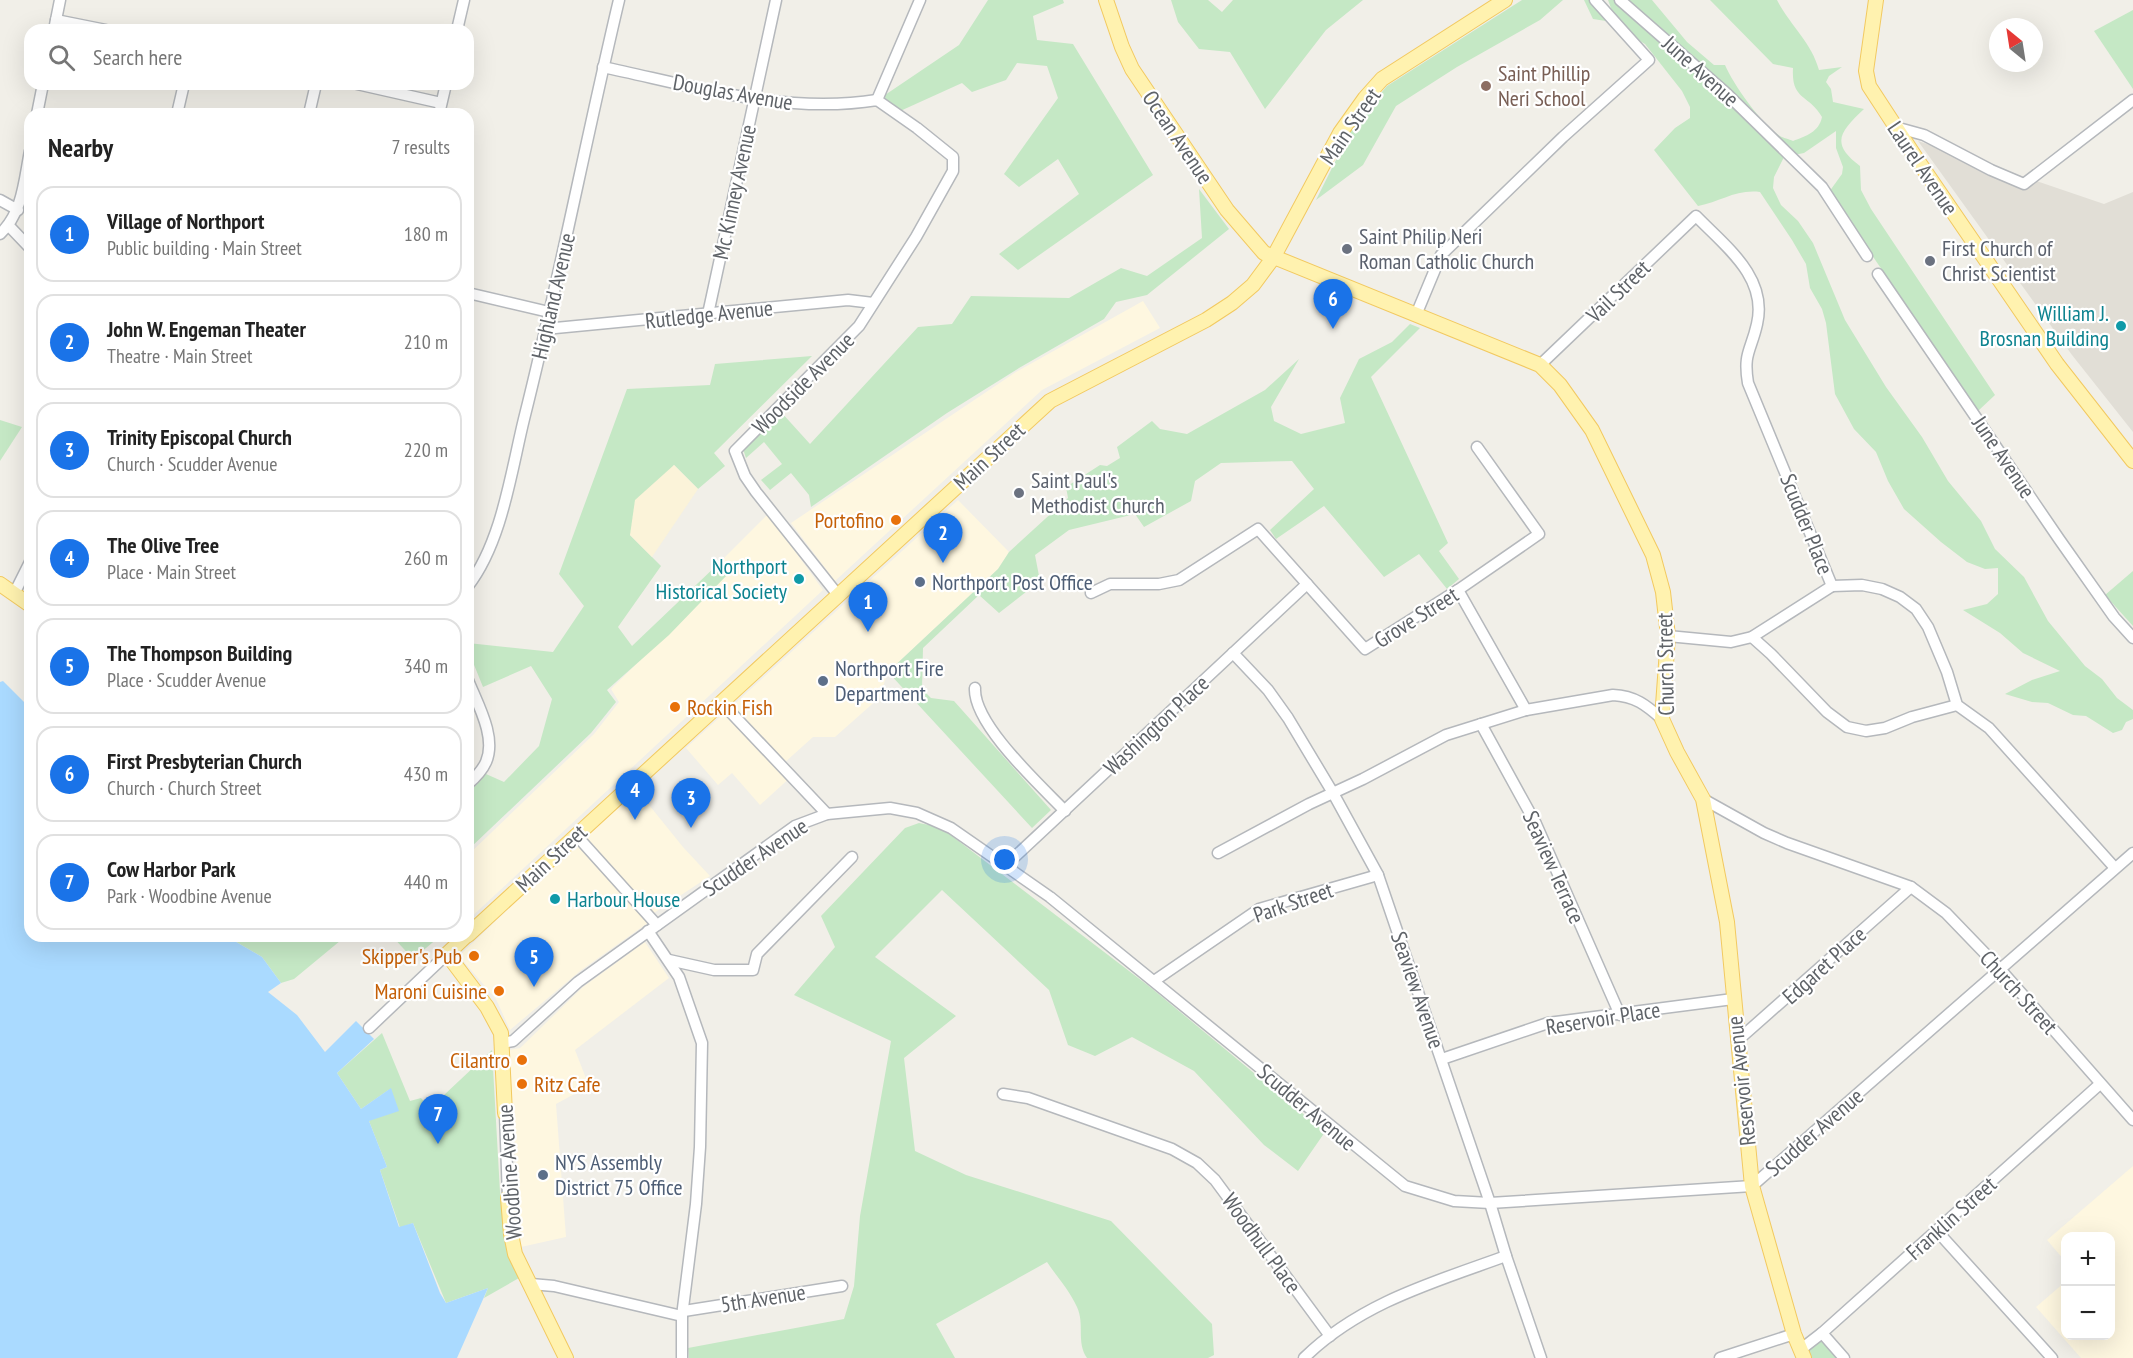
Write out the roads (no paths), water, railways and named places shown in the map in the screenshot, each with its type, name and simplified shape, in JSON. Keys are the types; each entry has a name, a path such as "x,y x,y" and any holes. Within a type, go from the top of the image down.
{"main road":[{"name":"Ocean Avenue","path":"1106,0 1132,69 1235,220 1264,253 1273,258"},
{"name":"Main Street","path":"474,929 1050,401 1206,320 1232,303 1253,285 1273,258 1324,159 1374,87 1382,79 1505,0"},
{"name":"Laurel Avenue","path":"1876,0 1866,76 1869,86 2057,364 2091,409"},
{"name":"Church Street","path":"1273,258 1540,365 1565,390 1592,430 1653,555 1663,592 1668,636 1662,718 1677,752 1703,799"},
{"path":"2091,409 2133,446"},
{"path":"2091,409 2133,462"},
{"path":"0,584 24,601"},
{"name":"Reservoir Avenue","path":"1703,799 1727,922 1752,1186 1794,1334 1802,1354"},
{"name":"Woodbine Avenue","path":"449,946 488,1007 501,1033 505,1113"},
{"name":"Woodbine Avenue","path":"508,1198 515,1254 566,1358"}],"street":[{"path":"55,24 60,0"},
{"path":"459,24 464,0"},
{"name":"Highland Avenue","path":"474,578 497,529 549,312 619,0"},
{"name":"Mc Kinney Avenue","path":"708,314 776,0"},
{"path":"877,100 920,0"},
{"path":"1416,315 1441,255 1563,137 1649,60 1595,0"},
{"name":"June Avenue","path":"1620,0 1743,108 1822,187 1867,256"},
{"name":"Douglas Avenue","path":"603,67 753,99 826,105 847,105 877,100"},
{"path":"39,108 43,90"},
{"path":"178,108 183,90"},
{"path":"310,108 315,90"},
{"path":"378,90 440,108 444,90"},
{"name":"Woodside Avenue","path":"838,596 756,492 745,476 735,451 859,326 916,237 954,171 953,157 877,100"},
{"path":"1896,127 1924,135 2024,184 2133,100"},
{"path":"0,234 9,226 18,210 24,180"},
{"path":"0,200 18,210"},
{"name":"Vail Street","path":"1540,365 1696,216"},
{"name":"Scudder Place","path":"1696,216 1745,267 1755,285 1760,306 1757,324 1746,353 1748,383 1832,586 1862,585 1882,589 1900,597 1916,609 1928,627 1947,672 1957,705"},
{"path":"9,226 24,234"},
{"path":"9,226 24,242"},
{"name":"June Avenue","path":"1878,274 2114,617 2133,638"},
{"path":"474,294 549,312"},
{"name":"Rutledge Avenue","path":"545,329 848,300 873,303"},
{"name":"Grove Street","path":"1092,593 1110,584 1159,584 1179,580 1258,529 1365,649 1458,590 1539,534 1477,447"},
{"path":"14,594 24,574"},
{"name":"Washington Place","path":"1005,866 1306,584"},
{"path":"1668,636 1731,642 1752,637 1832,586"},
{"path":"1458,590 1526,710"},
{"path":"1752,637 1827,712 1847,727 1866,731 1885,728 1912,717 1957,705 1989,728 2115,868"},
{"name":"Seaview Avenue","path":"1233,653 1279,704 1333,793 1378,875 1442,1059 1541,1358"},
{"path":"975,688 977,705 1003,745 1065,811"},
{"path":"1218,853 1446,735 1526,710 1613,695 1628,696 1643,702 1662,718"},
{"path":"474,696 486,728 489,746 487,761 474,778"},
{"path":"721,702 827,814"},
{"name":"Seaview Terrace","path":"1481,724 1536,824 1620,1015"},
{"name":"Church Street","path":"1703,799 1764,833 1787,843 1911,887 1946,913 2000,969 2133,1120"},
{"name":"Scudder Avenue","path":"502,1043 513,1041 578,982 805,821 827,814 876,808 906,809 951,828 1050,897 1405,1186 1454,1202 1490,1203 1752,1186 2133,853"},
{"path":"576,835 652,928 679,977 702,1043 697,1198 683,1313 682,1358"},
{"path":"669,960 714,970 753,970 757,954 852,857"},
{"name":"Park Street","path":"1154,981 1258,909 1378,875"},
{"name":"Edgaret Place","path":"1737,1041 1911,887"},
{"name":"Main Street","path":"369,1028 449,946"},
{"name":"Reservoir Place","path":"1442,1059 1548,1023 1733,999"},
{"name":"Franklin Street","path":"1802,1354 1822,1333 2100,1084"},
{"name":"Woodhull Place","path":"1003,1094 1028,1098 1172,1149 1197,1163 1215,1180 1330,1336"},
{"name":"Woodbine Avenue","path":"505,1113 508,1198"},
{"path":"1937,1230 2052,1358"},
{"path":"1304,1358 1357,1316 1395,1297 1506,1256"},
{"name":"5th Avenue","path":"531,1284 683,1313 842,1286"},
{"path":"1822,1333 1844,1358"},
{"path":"1720,1358 1794,1334"}],"water":[{"path":"3,681 24,702 24,942 236,942 262,957 281,983 268,992 297,1015 325,1052 356,1021 374,1039 337,1073 361,1109 391,1088 399,1111 369,1121 387,1167 380,1170 399,1227 413,1223 446,1303 488,1288 457,1358 0,1358 0,682"}],"place":[{"name":"Saint Phillip Neri School","path":"1486,86"},
{"name":"Saint Philip Neri Roman Catholic Church","path":"1347,249"},
{"name":"First Church of Christ Scientist","path":"1930,261"},
{"name":"William J. Brosnan Building","path":"2121,326"},
{"name":"First Presbyterian Church","path":"1333,329"},
{"name":"Saint Paul's Methodist Church","path":"1019,493"},
{"name":"Portofino","path":"896,520"},
{"name":"John W. Engeman Theater","path":"943,563"},
{"name":"Northport Historical Society","path":"799,579"},
{"name":"Northport Post Office","path":"920,582"},
{"name":"Village of Northport","path":"868,632"},
{"name":"Northport Fire Department","path":"823,681"},
{"name":"Rockin Fish","path":"675,707"},
{"name":"The Olive Tree","path":"635,820"},
{"name":"Trinity Episcopal Church","path":"691,828"},
{"name":"Harbour House","path":"555,899"},
{"name":"Skipper's Pub","path":"474,956"},
{"name":"The Thompson Building","path":"534,987"},
{"name":"Maroni Cuisine","path":"499,991"},
{"name":"Cilantro","path":"522,1060"},
{"name":"Ritz Cafe","path":"522,1084"},
{"name":"Cow Harbor Park","path":"438,1144"},
{"name":"NYS Assembly District 75 Office","path":"543,1175"}]}
